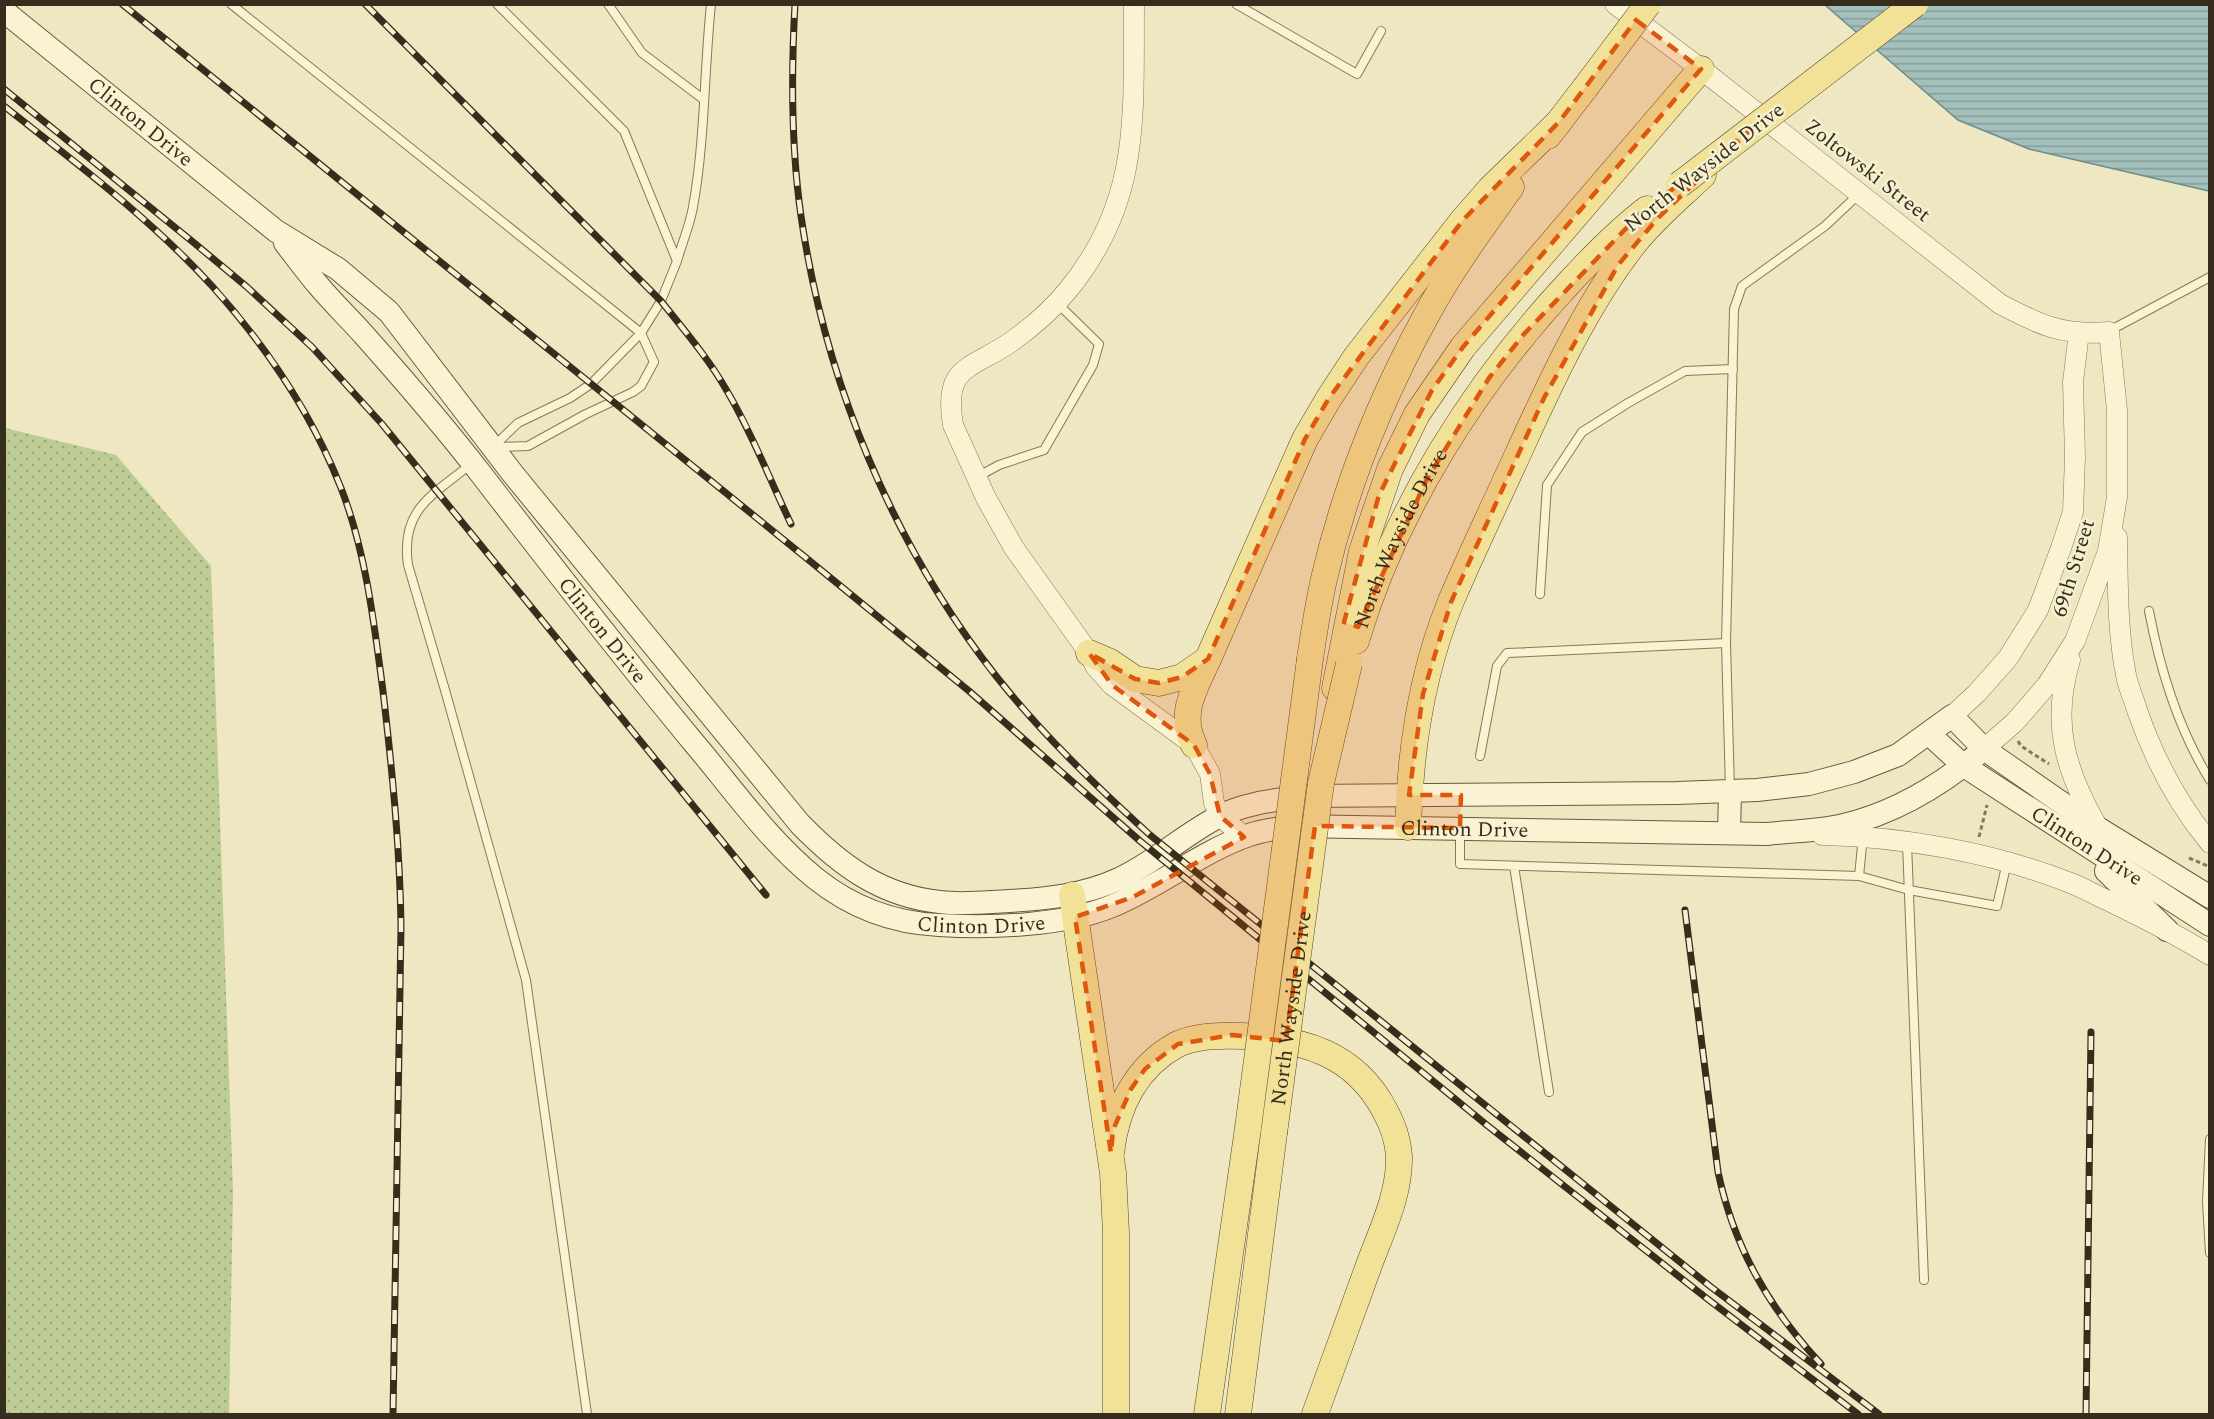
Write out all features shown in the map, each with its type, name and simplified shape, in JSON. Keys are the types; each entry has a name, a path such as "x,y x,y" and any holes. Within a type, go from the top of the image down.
{"main road":[{"name":"North Wayside Drive","path":"1207,1414 1248,1128 1310,659 1323,580 1333,541 1357,469 1386,396 1426,316 1463,256 1559,122 1648,4"},
{"name":"North Wayside Drive","path":"1238,1414 1321,783 1344,664 1403,523 1458,425 1489,378 1584,266 1640,214 1680,190 1749,131 1915,4"},
{"name":"Clinton Drive","path":"4,11 276,231 338,269 389,312 493,447 670,668 800,824 831,855 854,871 883,886 940,902 1034,900 1104,909 1133,897 1216,850 1244,837 1266,830 1295,826 1767,834 1843,825 1862,827 1884,812 1922,795 1984,749"},
{"path":"1344,664 1354,582 1371,521 1390,469 1417,414 1463,346 1701,69"},
{"path":"1194,745 1189,734 1186,714 1189,703 1305,439 1329,398 1356,357 1463,220 1490,189 1559,122"},
{"path":"1408,827 1416,731 1431,661 1451,602 1544,398 1583,321 1634,243 1680,190"},
{"name":"Clinton Drive","path":"276,231 318,286 364,334 472,464 601,630 779,845 818,880 838,894 880,915 916,923 939,925 991,925 1051,921 1105,885 1143,867 1220,816 1256,804 1304,796 1730,792 1809,784 1854,772 1898,755 1952,716 1984,749 2098,828 2210,897"},
{"path":"472,464 493,447"},
{"path":"1089,652 1110,662 1135,679 1153,682 1173,681 1208,659"},
{"name":"Clinton Drive","path":"1929,734 1964,766 2210,925"},
{"path":"1729,833 1730,792"},
{"path":"1460,828 1461,795"},
{"path":"2062,831 2168,930"},
{"path":"2142,855 2210,884"},
{"path":"1073,906 1111,1153 1116,1233 1116,1414"},
{"path":"1111,1153 1113,1130 1120,1112 1145,1068 1178,1044 1198,1038 1233,1035 1278,1039 1323,1051 1344,1062 1362,1077 1377,1096 1388,1115 1396,1137 1399,1156 1394,1196 1315,1414"}],"street":[{"path":"1134,4 1133,128 1122,189 1108,225 1091,260 1057,303 1009,343 965,369 954,384 950,404 953,425 976,477 1014,548 1089,652 1096,667 1112,685 1194,745 1210,774 1214,802 1220,816 1244,837"},
{"name":"Zoltowski Street","path":"1615,4 2000,304 2062,331 2109,332"},
{"name":"69th Street","path":"1952,716 1977,693 2008,658 2038,610 2073,512 2075,457 2073,382 2079,332"},
{"name":"69th Street","path":"1984,749 2015,722 2047,685 2075,641 2108,551 2117,497 2116,410 2109,332"},
{"path":"2117,497 2118,609 2126,677 2163,774 2187,816 2210,843"},
{"path":"2075,641 2064,679 2061,718 2066,757 2078,794 2098,828"},
{"path":"1862,827 1907,842 2007,861 2068,882 2168,930 2210,955"}],"lane":[{"path":"231,4 641,333 654,362 641,386 528,446 493,447"},
{"path":"497,4 624,131 677,261"},
{"path":"608,4 642,53 703,99"},
{"path":"493,447 518,423 570,398 591,384 641,333 661,301 677,261 693,209 711,4"},
{"path":"1236,4 1357,74 1381,31"},
{"path":"1730,792 1726,643 1734,309 1742,286 1825,226 1859,193"},
{"path":"2109,332 2210,277"},
{"path":"976,477 999,465 1044,450 1093,365 1099,344 1057,303"},
{"path":"1539,594 1547,485 1582,432 1685,371 1733,369"},
{"path":"472,464 419,508 409,527 406,554 526,980 586,1414"},
{"path":"2150,611 2155,645 2168,688 2184,730 2210,780"},
{"path":"1480,756 1497,666 1507,653 1726,643"},
{"path":"1859,876 1862,827"},
{"path":"1460,828 1460,864 1859,876 1909,890 1997,906 2007,861"},
{"path":"1907,842 1924,1280"},
{"path":"1514,866 1549,1092"},
{"path":"2210,1139 2207,1202 2210,1253"}],"path":[{"path":"2015,736 2021,746 2053,766"},
{"path":"1979,838 1989,800"},
{"path":"2184,856 2210,867"}],"highlighted area":[{"path":"1636,20 1701,69 1463,347 1432,390 1379,495 1344,622 1358,627 1427,479 1489,378 1524,334 1640,214 1749,131 1657,219 1618,265 1544,398 1451,602 1423,694 1409,795 1461,795 1460,828 1315,826 1286,1041 1232,1035 1178,1044 1145,1069 1131,1089 1113,1130 1111,1153 1075,917 1133,897 1244,837 1220,816 1210,774 1194,745 1112,685 1089,653 1135,679 1159,683 1182,677 1208,659 1305,439 1329,398 1463,220 1559,122"}],"green space":[{"path":"5,428 116,455 211,566 233,1191 229,1414 5,1414"}],"water":[{"path":"1825,5 2209,5 2209,191 2029,149 1958,120"}],"railway":[{"path":"122,4 969,691 1140,841 1488,1126 1858,1414"},
{"path":"365,4 661,301 704,356 727,391 753,440 791,524"},
{"path":"795,4 793,57 795,163 801,216 812,278 827,339 868,458 895,516 925,572 959,625 996,676 1070,758 1150,835 1711,1287 1879,1414"},
{"path":"4,89 247,287 312,347 382,424 766,895"},
{"path":"4,106 138,214 188,261 232,309 286,381 316,433 350,512 363,562 376,640 395,808 399,867 401,926 393,1414"},
{"path":"1685,910 1718,1172 1733,1226 1769,1298 1821,1364"},
{"path":"2086,1414 2091,1032"}]}
